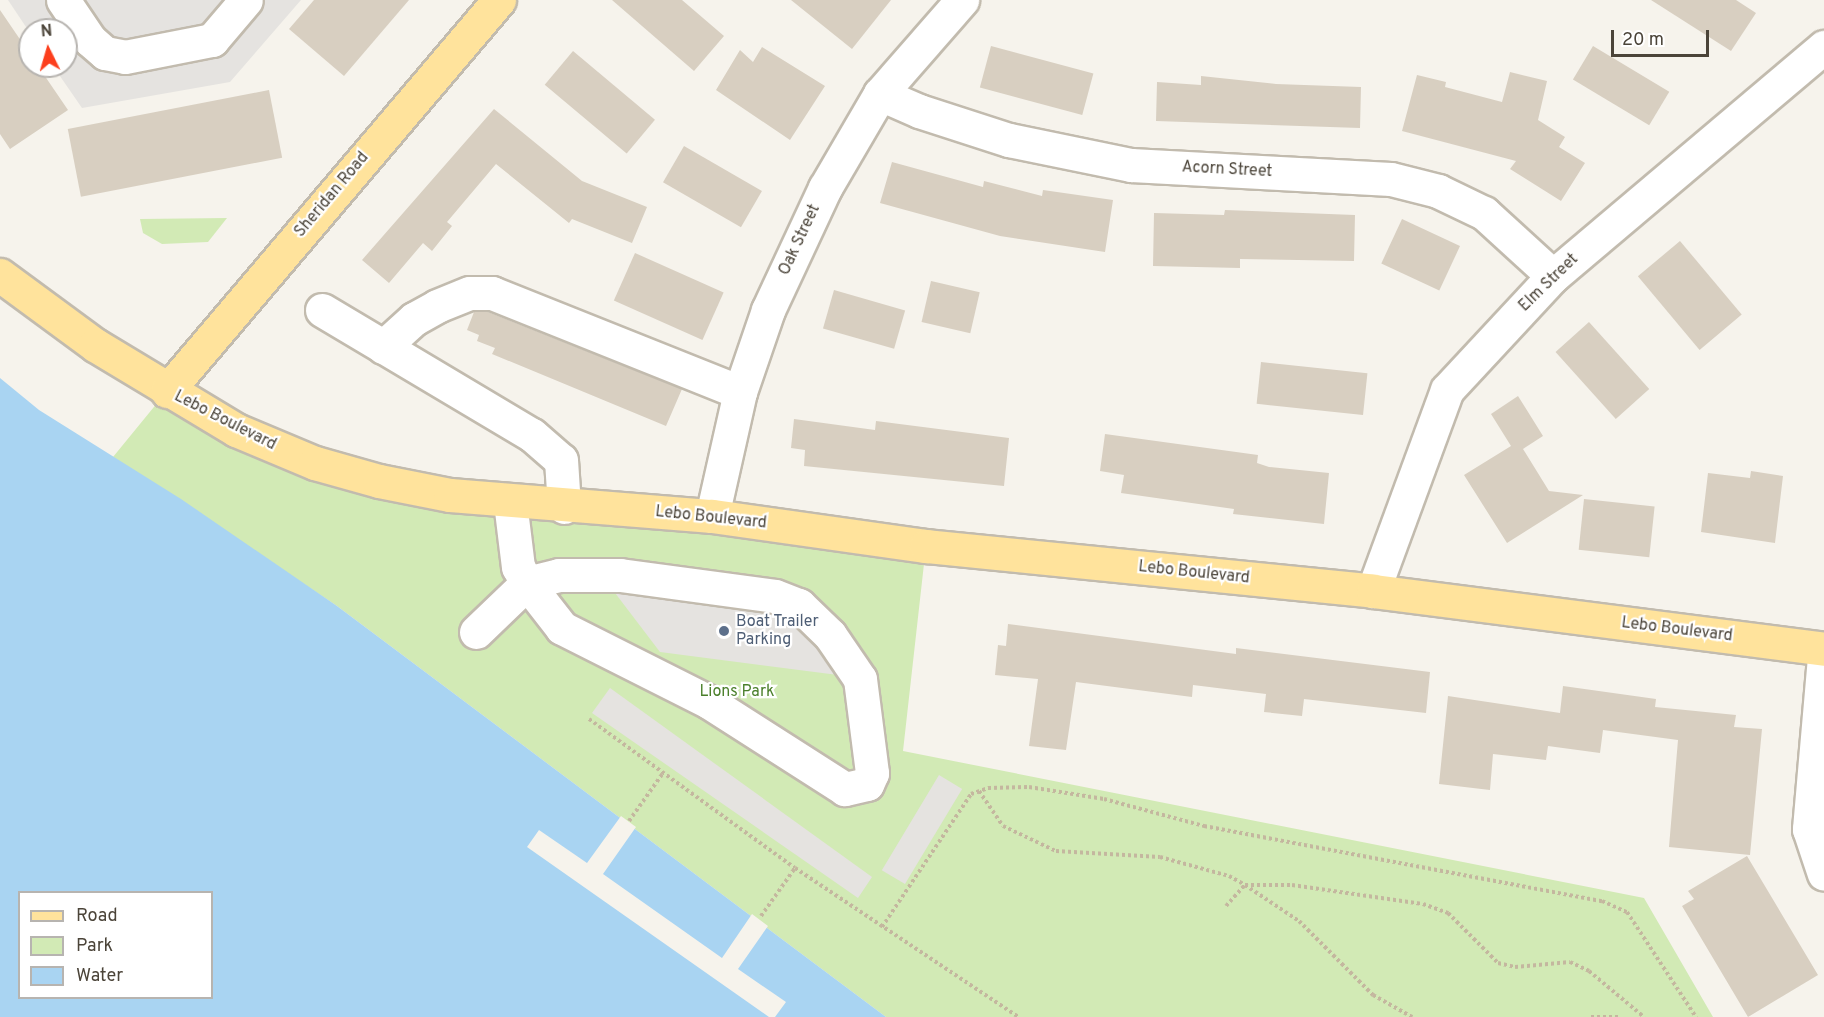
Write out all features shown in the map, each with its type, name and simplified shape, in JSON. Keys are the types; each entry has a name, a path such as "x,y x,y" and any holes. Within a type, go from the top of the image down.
{"main road":[{"name":"Sheridan Road","path":"167,391 499,0"},
{"name":"Lebo Boulevard","path":"0,275 95,345 167,391 236,430 315,463 440,493 564,507 712,516 926,546 1374,591 1824,649"}],"street":[{"path":"63,0 90,40 105,53 125,57 212,40 246,0"},
{"name":"Oak Street","path":"712,516 740,392 768,310 825,188 880,94 962,0"},
{"name":"Elm Street","path":"1374,591 1447,390 1553,276 1821,54"},
{"name":"Acorn Street","path":"880,94 919,111 1009,140 1131,165 1391,179 1438,191 1484,213 1553,276"},
{"path":"383,347 414,319 437,306 470,293 492,294 740,392"},
{"path":"322,310 532,435 561,460 564,507"},
{"path":"476,632 527,583 559,575 620,575 775,596 799,605 830,635 860,679 872,773 867,784 845,789 709,702 562,628 527,583 518,567 510,502"},
{"path":"1824,657 1809,829 1824,874"}],"path":[{"path":"589,719 795,868 1018,1017"},
{"path":"629,821 663,773"},
{"path":"882,927 971,794 980,791 1029,787 1104,799 1204,826 1602,901 1627,912 1696,1017"},
{"path":"980,791 1003,826 1026,840 1056,851 1160,857 1229,876 1299,921 1373,995 1412,1017"},
{"path":"761,916 795,868"},
{"path":"1226,906 1245,885 1292,885 1423,904 1448,913 1498,963 1515,967 1570,962 1589,970 1644,1017"},
{"path":"1591,1017 1621,1017"}],"green space":[{"path":"227,218 208,242 162,244 143,233 140,219"},
{"name":"Lions Park","path":"167,391 315,463 926,546 903,751 1644,898 1713,1017 886,1017 337,606 113,457"}],"shaded area":[{"path":"8,0 301,0 230,82 82,108 61,78 78,78 78,18 20,18"},
{"name":"Boat Trailer Parking","path":"609,585 787,610 838,675 660,652"},
{"path":"610,688 872,877 858,898 592,713"},
{"path":"939,775 962,789 905,884 882,870"}],"water":[{"path":"0,378 39,410 181,499 337,606 886,1017 0,1017"}],"pier":[{"path":"621,816 636,827 603,874 722,958 752,914 768,926 738,969 786,1002 775,1017 769,1017 527,847 539,830 587,863"}],"building":[{"path":"314,0 409,0 344,76 289,29"},
{"path":"612,0 682,0 724,36 694,71"},
{"path":"791,0 891,0 852,49"},
{"path":"1651,0 1736,0 1756,13 1731,51"},
{"path":"0,10 18,36 18,78 46,78 68,110 10,149 0,134"},
{"path":"991,46 1093,73 1082,115 980,88"},
{"path":"1593,46 1669,92 1649,125 1573,79"},
{"path":"762,47 825,86 790,140 716,90 740,50 753,62"},
{"path":"573,51 655,120 627,153 545,85"},
{"path":"1510,72 1547,81 1538,120 1565,137 1559,147 1585,163 1561,201 1510,169 1516,161 1402,131 1417,75 1446,82 1445,87 1502,102"},
{"path":"1201,76 1276,84 1361,87 1360,128 1156,121 1157,82 1201,85"},
{"path":"269,90 282,158 81,197 68,129"},
{"path":"494,109 582,181 647,207 632,243 572,219 569,223 496,164 447,222 452,226 432,251 423,243 389,283 362,260"},
{"path":"684,146 762,191 741,227 663,182"},
{"path":"892,162 983,187 984,181 1042,196 1043,190 1113,200 1105,252 1000,236 880,203"},
{"path":"1225,210 1355,215 1354,261 1240,259 1240,268 1153,266 1154,213 1224,215"},
{"path":"1402,219 1460,246 1439,290 1381,263"},
{"path":"1680,241 1742,315 1700,350 1638,276"},
{"path":"635,253 724,292 702,340 614,301"},
{"path":"931,281 980,292 970,333 922,322"},
{"path":"834,290 905,310 894,349 823,328"},
{"path":"474,312 488,312 682,389 666,426 492,354 495,348 477,341 479,335 467,330"},
{"path":"1589,322 1649,389 1616,419 1556,352"},
{"path":"1261,362 1367,373 1363,415 1257,404"},
{"path":"1518,396 1543,436 1523,449 1549,491 1583,495 1507,543 1464,475 1511,446 1491,414"},
{"path":"794,419 875,430 876,421 1009,438 1004,486 804,466 805,450 791,448"},
{"path":"1105,434 1258,455 1257,463 1269,467 1329,473 1324,524 1233,514 1234,509 1121,493 1124,475 1100,471"},
{"path":"1751,471 1783,476 1775,543 1701,532 1708,473 1750,478"},
{"path":"1584,499 1655,506 1649,557 1579,550"},
{"path":"1008,624 1236,654 1236,648 1430,672 1426,713 1304,699 1302,716 1264,712 1266,694 1193,685 1192,697 1076,682 1066,750 1029,746 1038,679 995,675 998,645 1006,646"},
{"path":"1563,686 1656,699 1655,707 1736,715 1734,727 1762,729 1750,855 1669,847 1678,740 1603,730 1600,753 1548,746 1546,760 1493,754 1490,790 1439,784 1448,696 1560,713"},
{"path":"1747,856 1818,975 1748,1017 1682,906 1694,899 1688,891"}],"place":[{"name":"Boat Trailer Parking","path":"724,631"}]}
